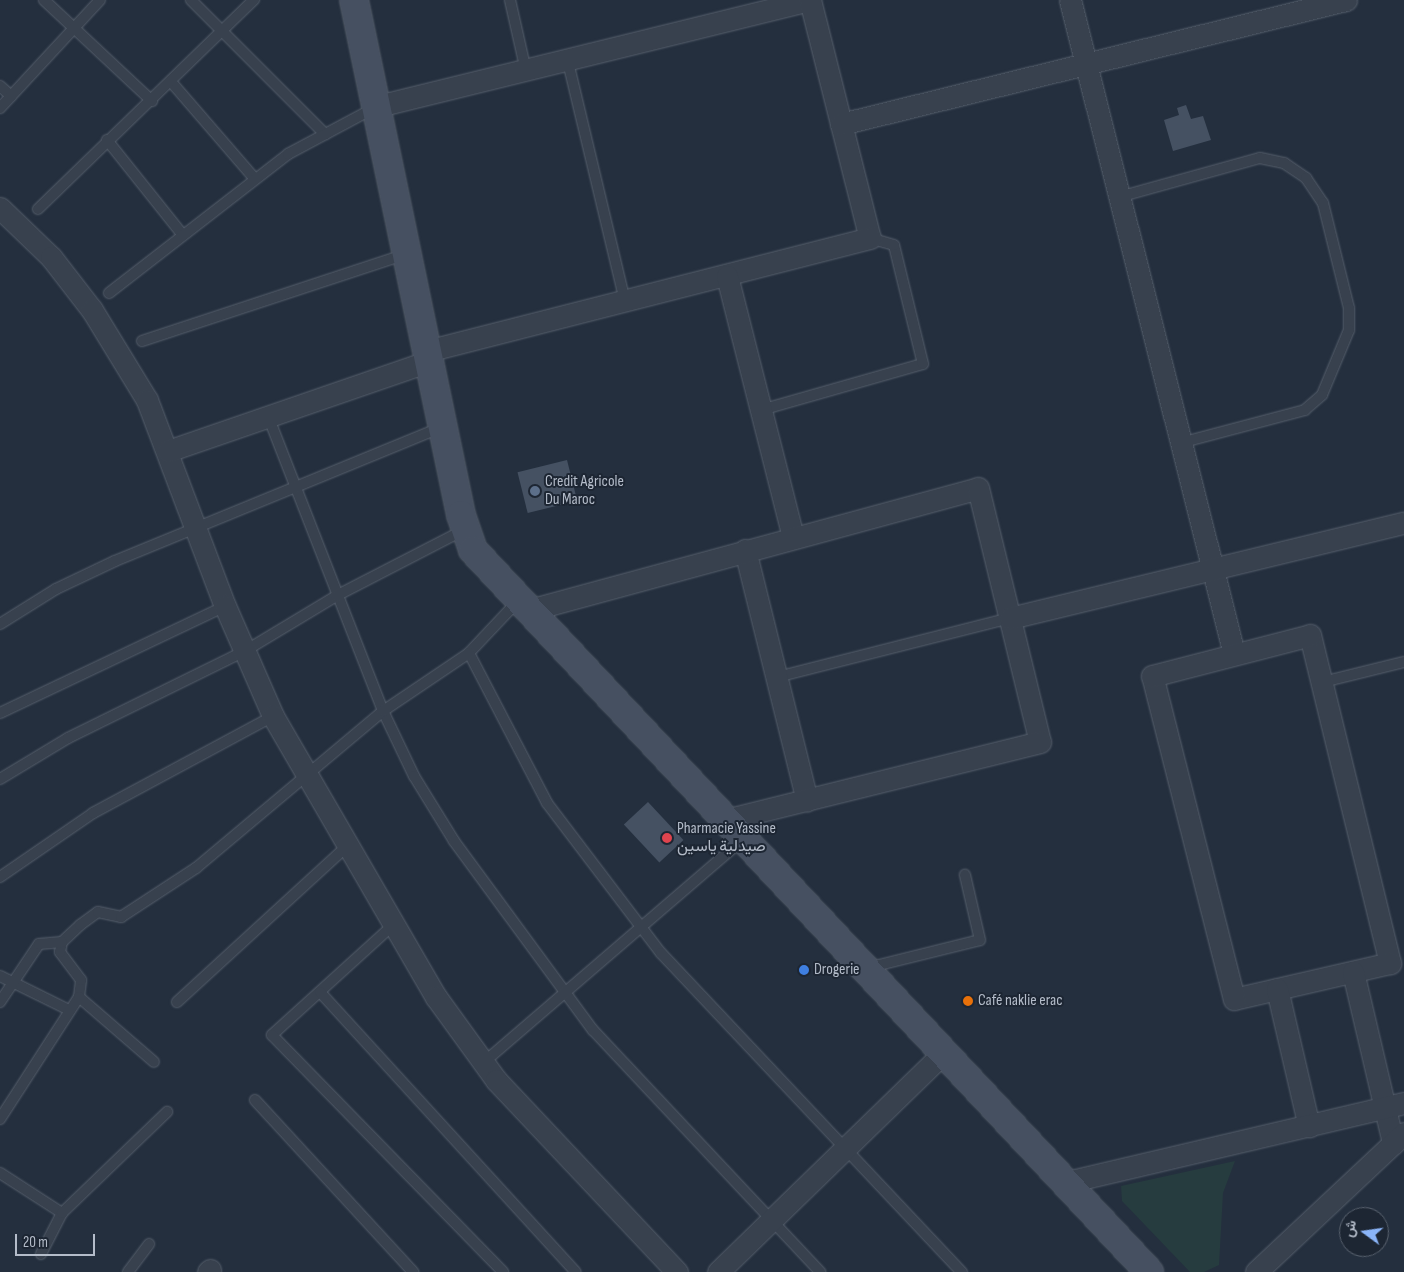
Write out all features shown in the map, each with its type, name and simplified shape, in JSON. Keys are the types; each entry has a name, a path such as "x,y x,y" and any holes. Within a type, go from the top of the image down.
{"street":[{"path":"354,0 378,106 464,530 473,550 521,606 724,820 942,1055 1149,1272"},
{"path":"168,451 429,356 626,301 870,238 810,0 568,62 378,106"},
{"path":"1070,0 1234,654"},
{"path":"841,124 1346,0"},
{"path":"0,208 51,257 104,328 147,400 168,451 194,529 273,716 346,848 392,926 483,1063 677,1272"},
{"path":"727,276 793,536"},
{"path":"521,606 745,550 978,488 1040,742 724,820"},
{"path":"1010,618 1404,523"},
{"path":"745,550 807,800"},
{"path":"1310,635 1397,962 1234,1000 1152,676 1234,654 1310,635"},
{"path":"1256,1272 1399,1138 1394,1106 1353,972"},
{"path":"1276,989 1309,1126"},
{"path":"718,1272 942,1055"},
{"path":"1063,1183 1394,1106"}],"lane":[{"path":"44,0 152,101"},
{"path":"0,108 100,0"},
{"path":"191,0 325,134"},
{"path":"38,209 107,140 173,84 254,0"},
{"path":"510,0 527,72"},
{"path":"568,62 626,301"},
{"path":"173,84 254,178"},
{"path":"0,86 11,96"},
{"path":"109,294 254,178 325,134 378,106"},
{"path":"107,140 182,234"},
{"path":"1119,197 1260,158 1284,163 1306,178 1323,203 1349,308 1348,330 1322,395 1305,410 1180,443"},
{"path":"761,410 923,364 894,245 870,238"},
{"path":"142,341 408,254"},
{"path":"268,416 336,596 383,711 414,776 454,842 563,994 820,1272"},
{"path":"0,624 56,589 194,529 443,426"},
{"path":"0,779 68,738 245,651 336,596 464,530"},
{"path":"0,714 225,606"},
{"path":"0,1002 39,944 62,942 98,912 121,916 196,868 383,711 469,652 521,606"},
{"path":"777,677 1010,618"},
{"path":"469,652 547,803 640,928 962,1272"},
{"path":"1323,682 1404,662"},
{"path":"0,877 93,813 273,716"},
{"path":"483,1063 742,840"},
{"path":"177,1002 346,848"},
{"path":"861,969 980,940 965,875"},
{"path":"392,926 272,1035 503,1272"},
{"path":"0,1119 67,1009 79,998 81,980 60,952 62,942"},
{"path":"0,976 67,1009"},
{"path":"320,992 576,1272"},
{"path":"79,998 154,1062"},
{"path":"255,1100 413,1272"},
{"path":"41,1254 62,1213 167,1112"},
{"path":"0,1173 62,1213"},
{"path":"128,1272 149,1244"}],"green space":[{"path":"1235,1161 1223,1193 1219,1265 1204,1272 1190,1272 1122,1201 1121,1186"}],"building":[{"path":"1186,105 1191,119 1203,116 1211,140 1173,151 1164,120 1179,115 1177,108"},
{"path":"567,460 577,501 528,513 518,472"},
{"path":"648,802 683,840 659,863 624,825"}],"place":[{"name":"Credit Agricole Du Maroc","path":"535,491"},
{"name":"Pharmacie Yassine صيدلية ياسين","path":"667,838"},
{"name":"Drogerie","path":"804,970"},
{"name":"Café naklie erac","path":"968,1001"}]}
